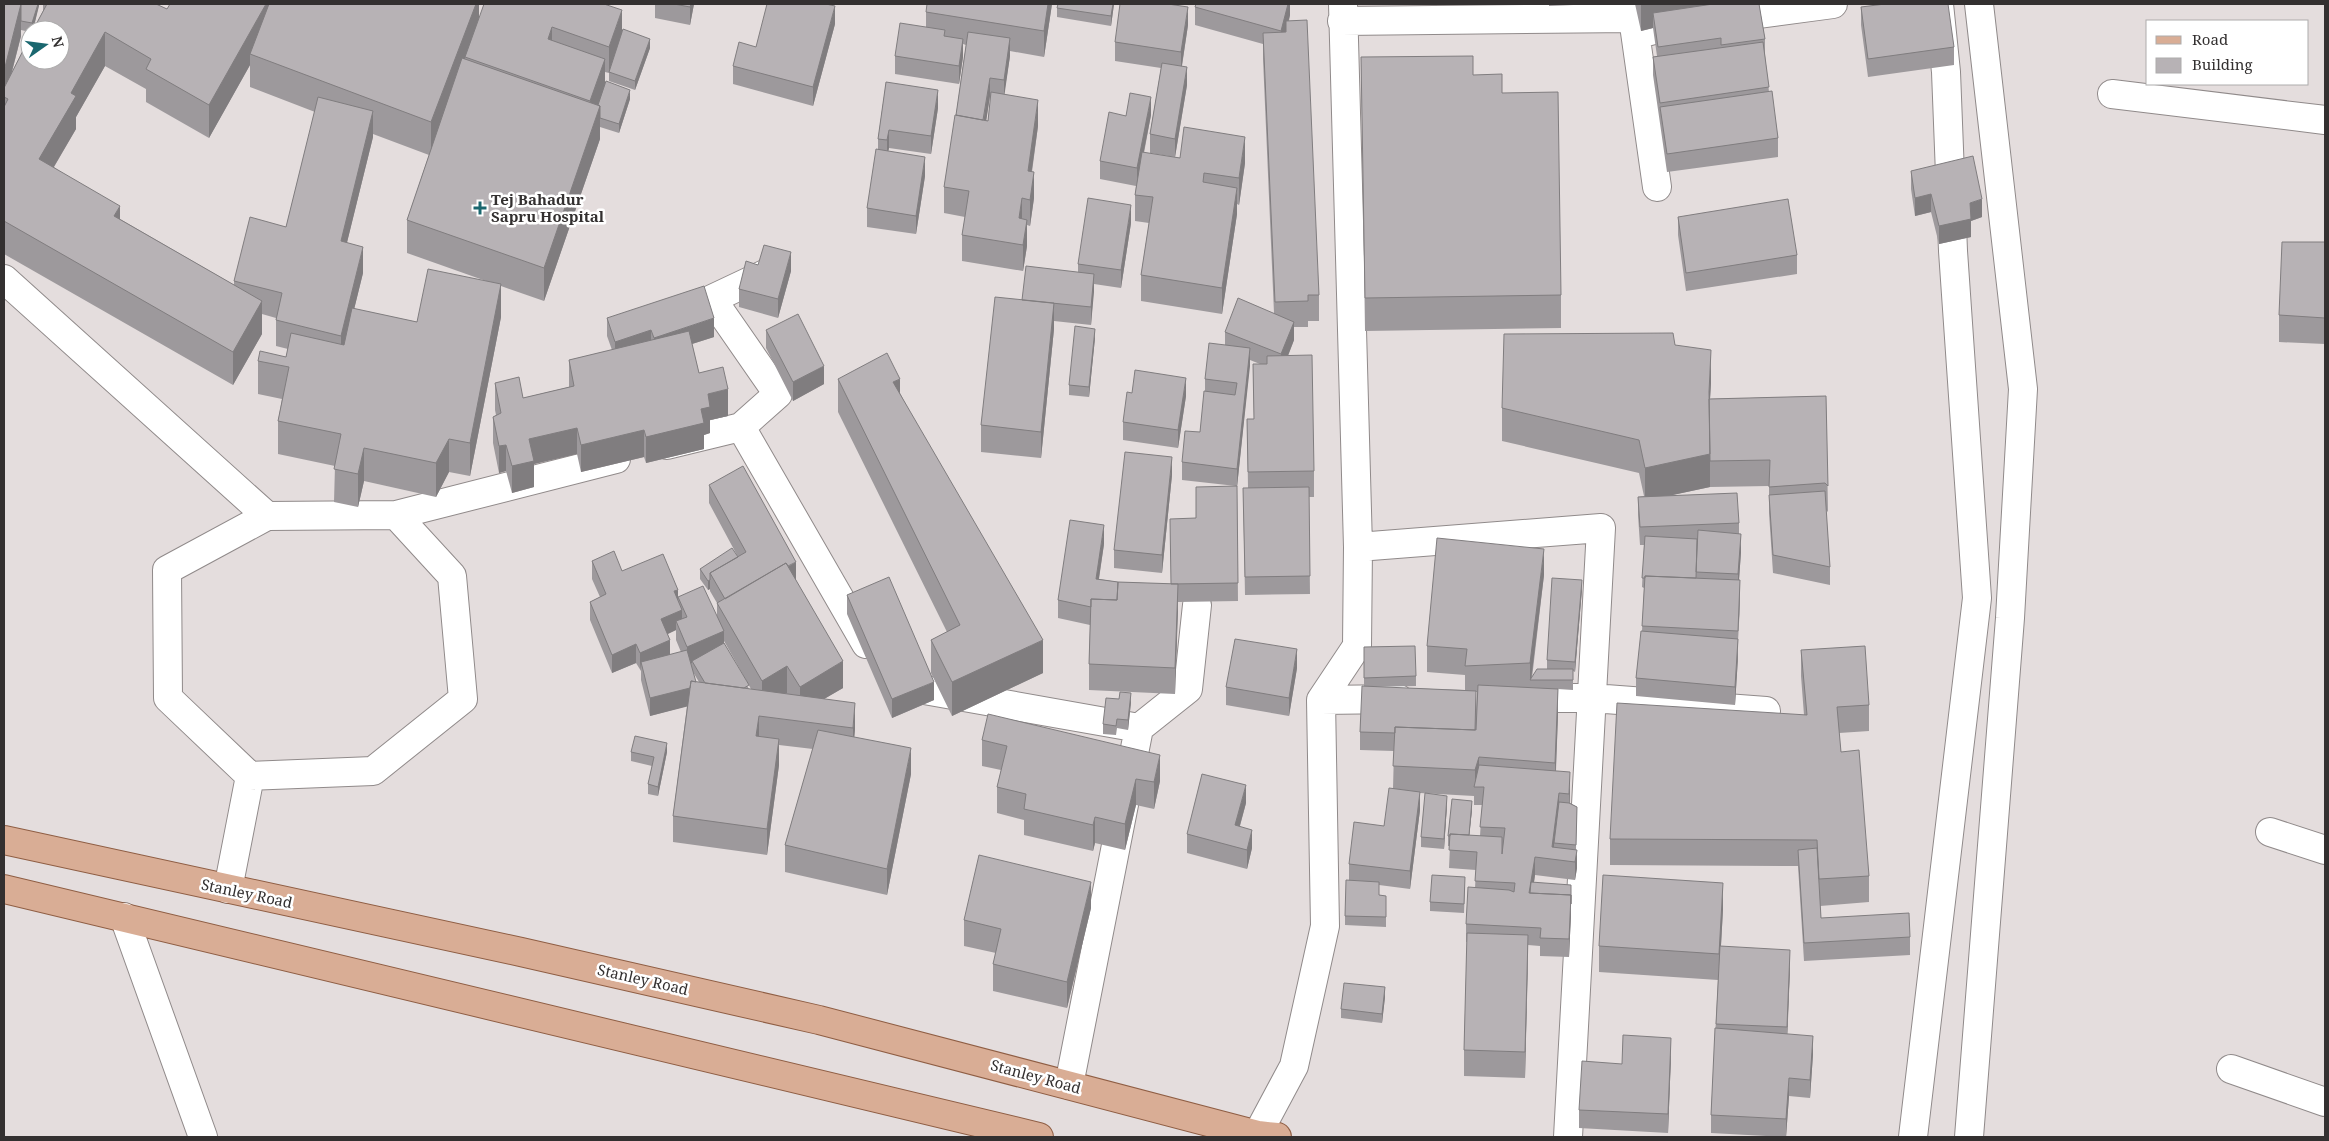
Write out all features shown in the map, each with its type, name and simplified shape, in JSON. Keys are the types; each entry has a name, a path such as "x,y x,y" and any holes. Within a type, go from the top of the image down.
{"main road":[{"name":"Stanley Road","path":"4,840 521,952 819,1020 1264,1136"},
{"path":"4,890 124,917 1039,1137"}],"street":[{"path":"1632,11 1639,34 1669,26 1833,4"},
{"path":"1913,1137 1977,598 1953,251 1946,72 1940,4"},
{"path":"1969,1137 2010,618 2023,389 1979,4"},
{"path":"1264,1136 1294,1066 1325,926 1321,700 1357,646 1358,547 1342,12 1632,11"},
{"path":"1632,11 1657,187"},
{"path":"2112,94 2325,120"},
{"path":"686,308 712,299 765,274"},
{"path":"4,279 267,516"},
{"path":"396,515 452,576 463,699 373,772 250,776 168,698 168,570 267,516 396,515 741,427 778,394 712,299"},
{"path":"741,427 889,684 1139,728"},
{"path":"1358,547 1600,528 1568,1137"},
{"path":"1069,1085 1139,728 1188,689 1197,604"},
{"path":"1495,699 1592,698 1766,711"},
{"path":"1321,700 1427,699"},
{"path":"228,889 250,776"},
{"path":"2270,832 2325,850"},
{"path":"124,917 203,1137"},
{"path":"2230,1069 2325,1102"}],"building":[{"path":"4,4 21,4 4,71"},
{"path":"21,4 38,4 33,20 21,20"},
{"path":"47,4 156,4 167,9 170,4 266,4 209,105 146,69 151,59 105,32 71,93 76,96 39,159 120,206 114,216 262,301 233,352 4,221 4,107 8,99 4,97 4,88 20,57 20,70 70,70 70,20 38,20"},
{"path":"269,4 476,4 431,122 250,54"},
{"path":"484,4 604,4 622,10 609,47 552,27 548,39 605,59 590,101 465,57"},
{"path":"674,4 691,4 690,7"},
{"path":"767,4 826,4 835,6 813,87 733,66 739,42 756,47"},
{"path":"927,4 1048,4 1044,31 926,12"},
{"path":"1058,4 1113,4 1111,16 1057,8"},
{"path":"1120,4 1168,4 1188,7 1181,52 1115,42"},
{"path":"1196,4 1288,4 1281,31 1195,7"},
{"path":"1713,4 1759,4 1765,39 1721,45 1721,38 1658,47 1653,13"},
{"path":"1885,4 1948,4 1954,47 1868,59 1861,7"},
{"path":"1307,20 1319,295 1308,295 1308,301 1275,302 1263,33 1286,32 1286,21"},
{"path":"900,23 945,30 944,36 963,39 959,66 895,56"},
{"path":"623,29 650,39 635,81 609,72"},
{"path":"968,32 1010,38 1004,80 990,78 983,120 956,115"},
{"path":"1763,42 1769,87 1660,103 1653,57"},
{"path":"1473,56 1473,75 1502,74 1502,93 1558,92 1561,295 1365,298 1361,57"},
{"path":"462,58 600,106 544,268 407,220"},
{"path":"1162,63 1187,67 1175,139 1150,134"},
{"path":"606,81 630,90 619,124 600,118 600,106 598,105"},
{"path":"886,82 938,90 931,136 889,130 887,140 878,139"},
{"path":"1772,91 1778,138 1667,154 1660,107"},
{"path":"991,92 1038,100 1028,171 1034,172 1030,200 1022,198 1019,218 1027,220 1023,245 962,235 969,191 944,187 955,115 988,121"},
{"path":"1130,93 1151,97 1137,168 1100,161 1109,112 1126,116"},
{"path":"318,97 373,111 341,241 363,247 341,336 276,320 282,293 234,281 250,217 286,227"},
{"path":"1184,127 1245,137 1239,178 1204,173 1203,182 1237,188 1222,288 1141,275 1153,197 1135,195 1142,152 1180,158"},
{"path":"876,149 925,157 916,216 867,208"},
{"path":"1973,156 1982,199 1970,203 1971,219 1939,226 1931,194 1915,198 1911,171"},
{"path":"1088,198 1131,205 1121,270 1078,264"},
{"path":"1788,199 1797,255 1686,273 1678,217"},
{"path":"2282,242 2325,242 2325,318 2279,315"},
{"path":"764,245 791,252 778,299 739,289 746,261 758,265"},
{"path":"1026,266 1094,274 1091,307 1022,300"},
{"path":"428,269 501,284 470,443 449,439 436,463 364,448 358,474 334,469 341,434 278,421 289,367 258,361 260,351 286,357 291,333 344,345 352,308 417,322"},
{"path":"704,286 714,318 654,338 651,330 615,342 607,318"},
{"path":"995,297 1054,303 1041,432 981,425"},
{"path":"1238,298 1294,322 1281,354 1225,332"},
{"path":"798,314 824,366 793,382 766,330"},
{"path":"1075,326 1095,329 1089,387 1069,385"},
{"path":"689,331 699,373 723,367 728,389 708,394 710,407 701,409 704,423 646,437 644,430 581,445 577,428 529,439 534,461 512,466 506,445 499,446 493,417 501,413 495,383 519,377 523,398 574,386 569,360"},
{"path":"1673,333 1675,345 1711,350 1709,392 1710,454 1645,468 1639,440 1502,408 1504,334"},
{"path":"1209,343 1250,348 1237,469 1182,462 1185,431 1200,432 1204,391 1235,395 1237,383 1205,379"},
{"path":"887,353 900,379 893,382 1043,640 952,682 931,640 960,625 838,379"},
{"path":"1312,355 1314,471 1248,472 1247,419 1254,419 1253,364 1267,364 1267,356"},
{"path":"1135,370 1186,378 1178,430 1123,422 1127,392 1132,393"},
{"path":"1826,396 1828,486 1825,483 1769,487 1770,460 1710,461 1709,399"},
{"path":"1125,452 1172,457 1162,555 1114,550"},
{"path":"743,466 796,562 788,566 786,563 725,599 710,573 746,552 709,485"},
{"path":"1237,486 1238,583 1171,584 1170,519 1196,518 1196,487"},
{"path":"1309,487 1310,576 1245,577 1243,488"},
{"path":"1825,491 1830,567 1773,555 1769,495"},
{"path":"1737,493 1739,523 1640,527 1638,497"},
{"path":"1070,520 1104,525 1096,579 1118,582 1117,600 1091,599 1091,607 1058,600"},
{"path":"1698,530 1741,534 1738,574 1696,572"},
{"path":"1645,536 1697,539 1696,578 1645,576 1645,578 1642,578"},
{"path":"1437,538 1544,549 1530,663 1465,666 1467,649 1427,646"},
{"path":"732,548 738,557 710,573 710,580 708,581 700,569"},
{"path":"614,551 622,571 663,554 678,590 674,591 682,610 661,619 670,640 640,653 636,644 612,655 590,602 606,594 592,561"},
{"path":"786,563 843,661 800,687 787,666 762,681 717,603"},
{"path":"1645,576 1740,580 1738,631 1642,626"},
{"path":"889,577 934,682 892,699 847,595"},
{"path":"1552,578 1582,580 1575,662 1547,660"},
{"path":"1118,582 1178,584 1175,668 1089,664 1091,599 1117,600"},
{"path":"703,586 724,631 687,647 676,621 687,617 678,597"},
{"path":"1641,631 1738,639 1735,687 1636,678"},
{"path":"1235,639 1297,649 1289,698 1226,687"},
{"path":"724,643 749,685 744,688 705,683 692,661"},
{"path":"1415,646 1416,676 1364,678 1364,647"},
{"path":"1865,646 1869,705 1837,707 1841,752 1859,750 1869,876 1819,879 1817,840 1610,839 1617,703 1807,715 1801,650"},
{"path":"687,650 696,682 691,681 690,688 650,698 641,662"},
{"path":"1537,669 1573,669 1573,680 1530,680"},
{"path":"691,681 855,703 853,728 759,716 756,736 779,739 767,829 673,816"},
{"path":"1478,685 1558,689 1555,763 1479,757 1475,770 1393,766 1395,727 1476,730"},
{"path":"1362,686 1476,691 1475,730 1395,727 1395,733 1360,732"},
{"path":"1120,692 1131,693 1128,720 1117,719 1116,726 1103,724 1106,698 1119,699"},
{"path":"988,714 1160,755 1154,782 1136,779 1125,824 1095,817 1093,825 1024,809 1026,794 997,787 1007,746 982,740"},
{"path":"818,730 911,748 887,869 785,845"},
{"path":"635,736 667,743 658,787 648,784 654,757 631,752"},
{"path":"1479,765 1570,772 1569,794 1559,793 1552,847 1577,850 1575,862 1535,857 1529,893 1571,895 1569,939 1540,938 1541,928 1466,924 1468,887 1514,892 1515,883 1475,881 1477,852 1449,850 1450,834 1502,837 1502,854 1505,828 1480,827 1484,787 1474,787"},
{"path":"1202,774 1246,785 1235,825 1252,830 1247,850 1187,834"},
{"path":"1389,788 1420,792 1410,871 1349,864 1354,822 1384,826"},
{"path":"1425,793 1447,796 1444,839 1421,837"},
{"path":"1452,799 1472,801 1469,835 1450,834 1448,836"},
{"path":"1559,802 1569,803 1577,807 1576,845 1554,843"},
{"path":"1817,848 1821,918 1909,913 1910,937 1804,943 1798,850"},
{"path":"979,855 1091,882 1067,982 993,964 1001,929 964,920"},
{"path":"1432,875 1465,877 1464,904 1430,902"},
{"path":"1603,875 1723,883 1719,954 1599,946"},
{"path":"1346,880 1379,882 1379,895 1386,896 1386,917 1345,916"},
{"path":"1531,882 1571,885 1571,895 1530,893"},
{"path":"1467,933 1528,935 1525,1052 1464,1050"},
{"path":"1720,946 1790,950 1787,1027 1716,1024"},
{"path":"1344,983 1385,987 1382,1014 1341,1009"},
{"path":"1715,1028 1813,1036 1810,1080 1789,1078 1786,1119 1711,1115"},
{"path":"1623,1035 1671,1038 1668,1114 1579,1110 1582,1061 1622,1064"}],"place":[{"name":"Tej Bahadur Sapru Hospital","path":"480,208"}]}
